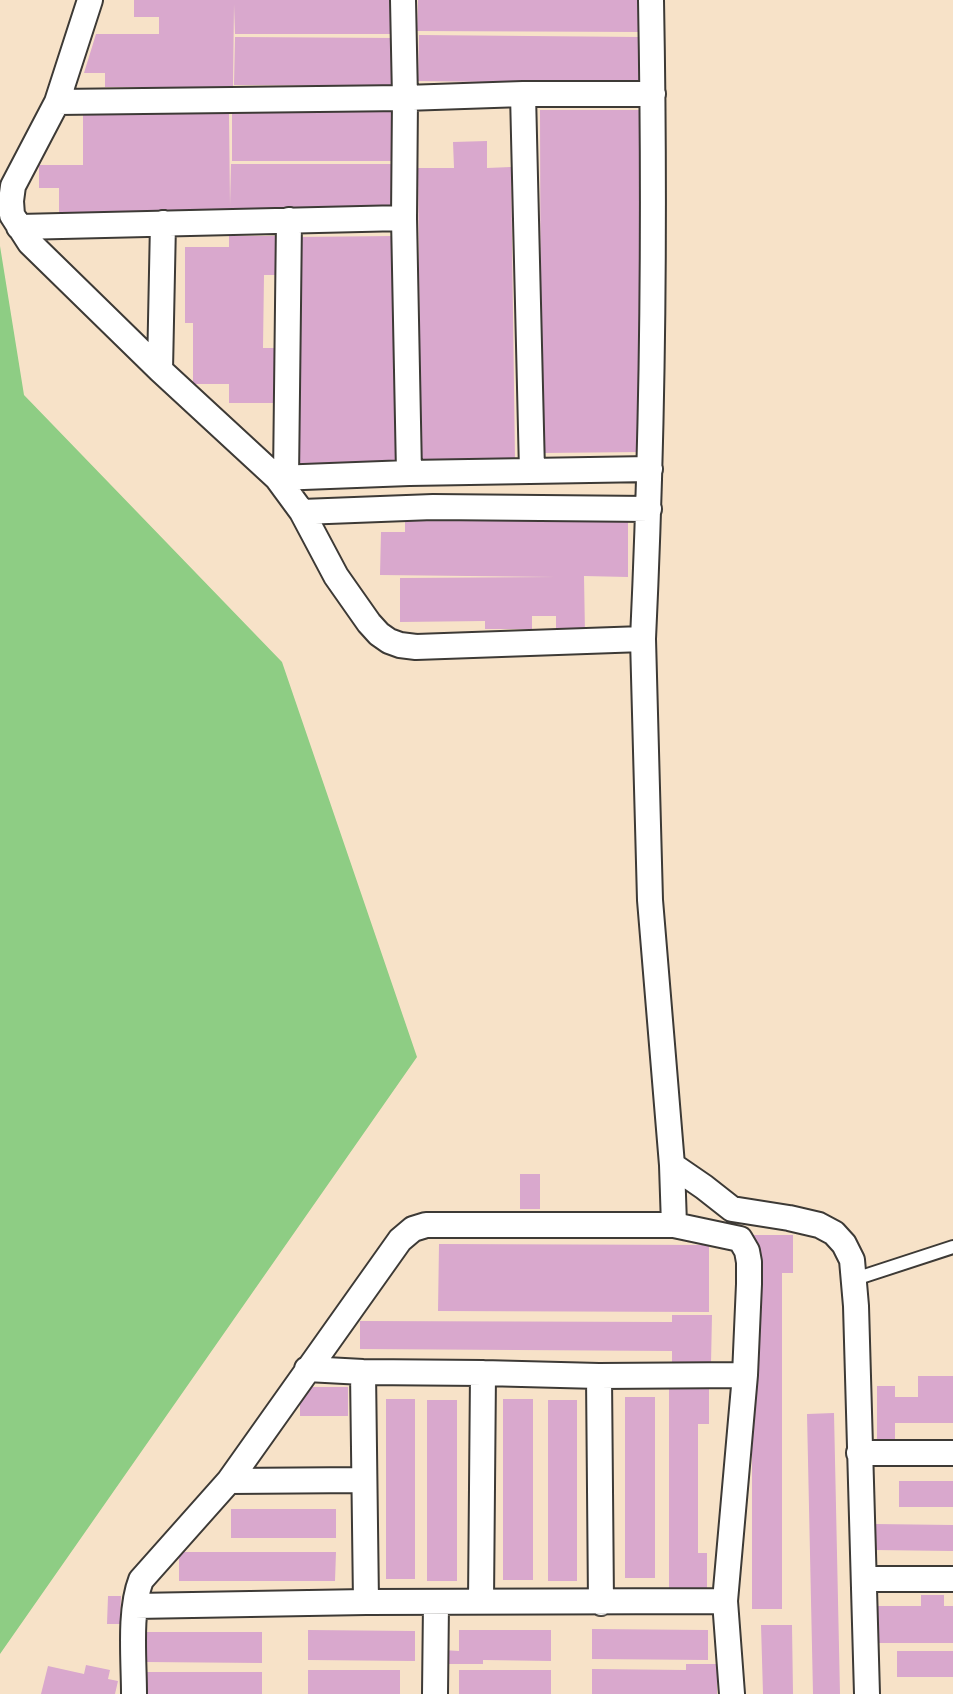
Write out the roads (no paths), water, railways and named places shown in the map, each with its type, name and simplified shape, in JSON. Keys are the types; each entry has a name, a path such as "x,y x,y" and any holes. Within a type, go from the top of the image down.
{"street":[{"path":"90,0 57,102 13,186 10,201 12,215 30,243 160,370 281,478 335,576 379,634 400,645 416,647 643,639"},
{"path":"403,0 409,473"},
{"path":"651,0 653,94 650,469 643,639 650,900 673,1165 674,1225"},
{"path":"523,94 532,471"},
{"path":"57,102 653,94"},
{"path":"19,227 404,218"},
{"path":"281,478 289,220"},
{"path":"160,370 163,223"},
{"path":"281,478 650,469"},
{"path":"302,512 433,508 649,509"},
{"path":"673,1165 732,1209 819,1224 834,1233 844,1244 852,1260 855,1279 867,1694"},
{"path":"716,1234 732,1209"},
{"path":"134,1694 135,1606 141,1580 229,1481 400,1240 413,1229 426,1224 674,1225 740,1239 747,1251 749,1284 745,1375 725,1601 732,1694"},
{"path":"307,1369 599,1376 745,1375"},
{"path":"363,1372 366,1602"},
{"path":"481,1601 483,1373"},
{"path":"599,1376 601,1603"},
{"path":"859,1453 953,1453"},
{"path":"229,1481 364,1480"},
{"path":"864,1579 953,1579"},
{"path":"135,1606 725,1601"},
{"path":"435,1694 436,1603"}],"lane":[{"path":"855,1279 953,1247"}]}
